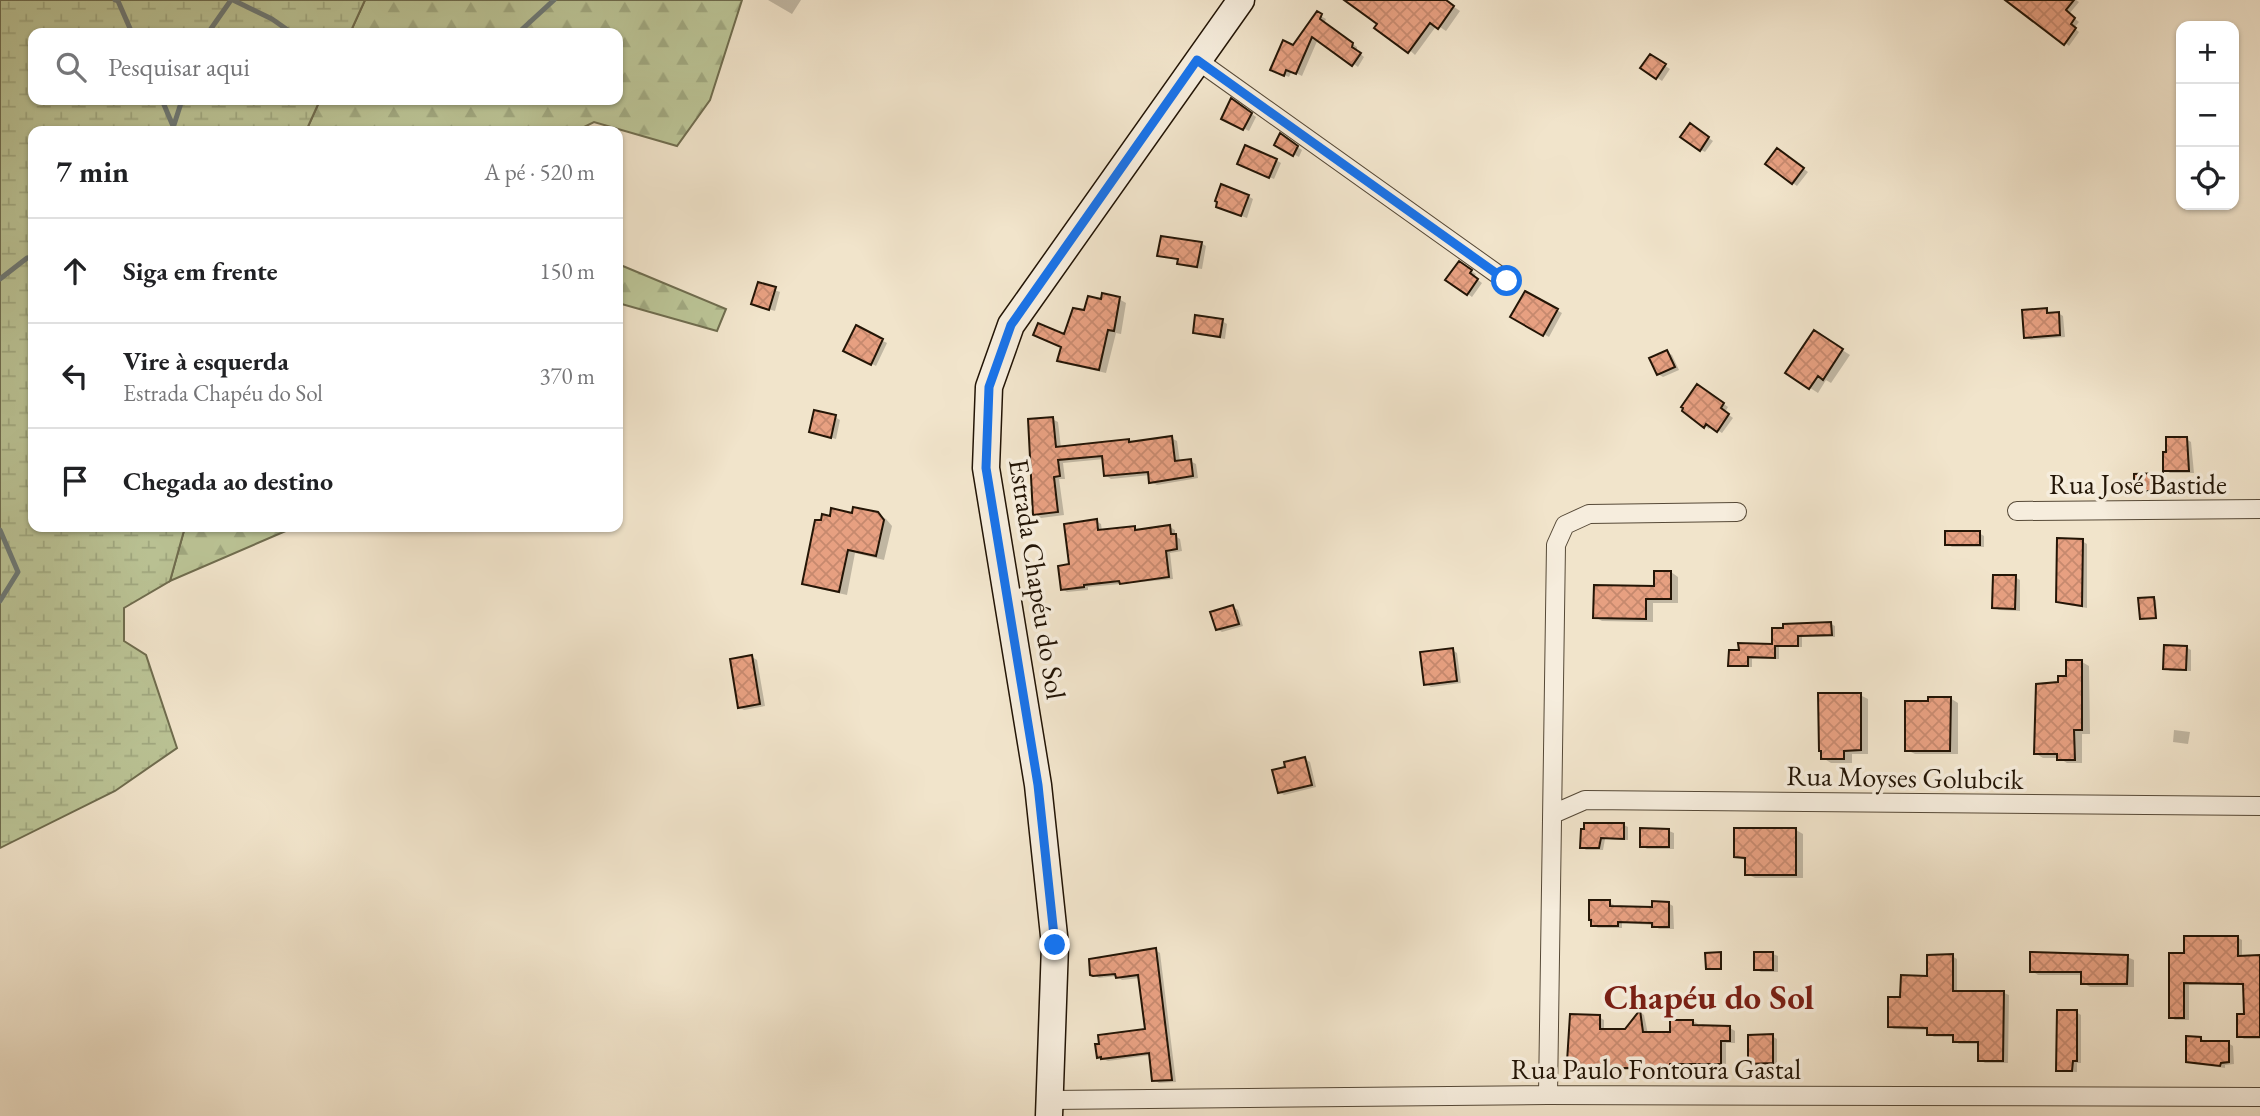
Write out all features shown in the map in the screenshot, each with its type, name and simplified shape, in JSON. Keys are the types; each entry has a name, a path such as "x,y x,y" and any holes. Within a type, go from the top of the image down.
{"main road":[{"name":"Estrada Chapéu do Sol","path":"1050,1108 1055,945 1038,785 986,468 989,387 1011,325 1241,0"}],"street":[{"path":"1197,60 1507,281"},
{"name":"Rua José Bastide","path":"2017,511 2260,509"},
{"path":"1548,1095 1556,545 1565,525 1589,514 1737,512"},
{"name":"Rua Moyses Golubcik","path":"1553,814 1585,800 2260,806"},
{"name":"Rua Paulo Fontoura Gastal","path":"1050,1108 1548,1095 2260,1097"}],"green space":[{"path":"0,0 365,0 352,28 28,28 28,105 318,105 308,126 28,126 28,532 184,532 170,581 124,608 124,641 146,655 177,748 115,791 0,848"},
{"path":"365,0 742,0 710,100 677,146 623,130 623,126 594,122 586,126 308,126 318,105 623,105 623,28 352,28"},
{"path":"623,266 726,309 717,331 623,304"},
{"path":"184,532 283,532 170,581"}],"building":[{"path":"1344,0 1446,0 1454,6 1438,29 1430,23 1408,53 1374,28 1377,24"},
{"path":"2005,0 2074,0 2066,10 2075,18 2071,24 2076,28 2064,45"},
{"path":"1317,11 1322,14 1320,19 1353,43 1352,47 1361,53 1352,66 1312,37 1296,74 1286,70 1284,76 1270,70 1283,40 1293,45"},
{"path":"1650,54 1666,64 1656,79 1640,68"},
{"path":"1231,98 1252,113 1243,130 1221,119"},
{"path":"1690,123 1709,137 1700,151 1680,137"},
{"path":"1280,133 1298,146 1293,156 1274,145"},
{"path":"1245,145 1277,159 1269,178 1237,164"},
{"path":"1777,148 1804,168 1792,184 1765,164"},
{"path":"1221,184 1249,195 1241,216 1216,207 1215,201"},
{"path":"1161,236 1202,242 1197,267 1177,264 1178,259 1157,256"},
{"path":"1459,261 1472,270 1470,273 1478,279 1467,295 1445,280"},
{"path":"758,282 776,287 769,310 751,304"},
{"path":"1525,291 1558,309 1543,336 1510,317"},
{"path":"1102,293 1120,297 1114,331 1108,330 1099,370 1057,361 1061,347 1033,335 1038,323 1064,334 1073,308 1084,310 1088,296 1101,299"},
{"path":"2047,308 2047,313 2059,312 2060,335 2024,338 2022,310"},
{"path":"1195,315 1223,319 1220,337 1193,333"},
{"path":"856,325 883,339 871,365 843,351"},
{"path":"1814,330 1843,349 1823,380 1818,376 1809,389 1785,373"},
{"path":"1667,350 1675,367 1657,375 1649,358"},
{"path":"1697,384 1724,403 1721,408 1729,414 1717,432 1706,424 1704,428 1682,411 1681,407"},
{"path":"814,410 836,415 831,438 809,432"},
{"path":"1053,417 1056,447 1172,436 1175,461 1191,459 1193,476 1149,483 1148,472 1104,476 1102,456 1058,460 1060,476 1054,477 1058,512 1033,515 1028,419"},
{"path":"2166,437 2187,437 2189,471 2163,471"},
{"path":"2163,473 2163,491 2134,491 2134,474"},
{"path":"853,507 878,512 884,520 876,556 848,550 839,592 802,584 815,520 821,520 822,514 830,516 831,508 852,513"},
{"path":"1097,519 1098,530 1135,526 1135,530 1170,525 1171,534 1176,534 1177,549 1166,551 1169,577 1120,584 1119,581 1084,585 1061,590 1058,566 1069,564 1064,524"},
{"path":"1945,531 1980,531 1980,545 1945,545"},
{"path":"2057,538 2083,539 2082,606 2056,602"},
{"path":"1654,571 1671,571 1671,599 1646,599 1646,619 1593,618 1594,585 1654,586"},
{"path":"1993,575 2016,575 2015,609 1992,608"},
{"path":"2154,597 2156,618 2140,619 2138,598"},
{"path":"1233,605 1239,624 1216,630 1210,612"},
{"path":"1831,622 1832,635 1798,636 1798,646 1775,646 1775,658 1748,657 1748,666 1728,666 1729,650 1739,650 1738,643 1772,644 1772,628 1783,628 1783,624"},
{"path":"2164,645 2187,646 2186,670 2163,669"},
{"path":"1453,648 1457,681 1424,685 1420,652"},
{"path":"752,655 760,704 738,708 730,659"},
{"path":"2066,660 2082,660 2082,730 2074,730 2075,760 2057,760 2057,754 2034,754 2036,684 2058,682 2058,676 2066,676"},
{"path":"1818,693 1861,693 1861,750 1844,751 1844,759 1821,759"},
{"path":"1928,697 1951,697 1950,751 1905,751 1905,701 1928,701"},
{"path":"1305,757 1312,785 1278,793 1272,770 1285,767 1284,762"},
{"path":"1584,823 1624,823 1624,839 1601,838 1599,848 1580,848"},
{"path":"1640,828 1669,829 1669,847 1640,847"},
{"path":"1734,828 1796,828 1796,875 1745,875 1745,858 1734,857"},
{"path":"1589,900 1610,900 1610,906 1652,907 1652,901 1669,902 1669,927 1652,927 1652,923 1618,922 1618,926 1591,926"},
{"path":"2184,936 2238,936 2238,956 2260,955 2260,1037 2237,1037 2237,1014 2244,1014 2243,984 2184,983 2184,1018 2169,1018 2169,953 2184,953"},
{"path":"1156,948 1172,1080 1152,1081 1149,1053 1097,1058 1095,1044 1099,1044 1098,1035 1145,1029 1138,975 1116,978 1115,974 1093,976 1090,975 1089,959"},
{"path":"1721,952 1721,969 1706,969 1705,953"},
{"path":"1754,952 1773,952 1773,970 1754,970"},
{"path":"2030,952 2128,955 2127,984 2081,984 2081,972 2030,972"},
{"path":"1953,954 1953,991 2004,991 2003,1061 1978,1061 1978,1042 1953,1042 1953,1035 1927,1035 1927,1028 1888,1027 1888,997 1900,997 1901,975 1927,976 1927,955"},
{"path":"1640,1010 1643,1032 1670,1032 1670,1020 1693,1020 1693,1025 1730,1026 1730,1041 1721,1041 1721,1064 1619,1068 1619,1075 1574,1073 1574,1062 1567,1062 1570,1014 1600,1015 1600,1029 1625,1029"},
{"path":"2057,1010 2077,1010 2077,1061 2073,1061 2072,1071 2056,1071"},
{"path":"1773,1034 1773,1063 1748,1064 1748,1035"},
{"path":"2186,1036 2201,1037 2201,1041 2229,1041 2229,1062 2221,1063 2220,1066 2186,1062"}],"waterway":[{"path":"115,0 118,1 130,28"},
{"path":"211,28 231,0"},
{"path":"233,0 285,28"},
{"path":"523,28 554,0"},
{"path":"164,105 173,126"},
{"path":"174,126 180,105"},
{"path":"0,279 28,258"},
{"path":"0,530 18,572 0,601"}],"district":[{"name":"Chapéu do Sol","path":"1709,996"}],"route":[{"path":"1055,945 1038,785 986,468 989,387 1011,325 1197,60 1507,281"}]}
